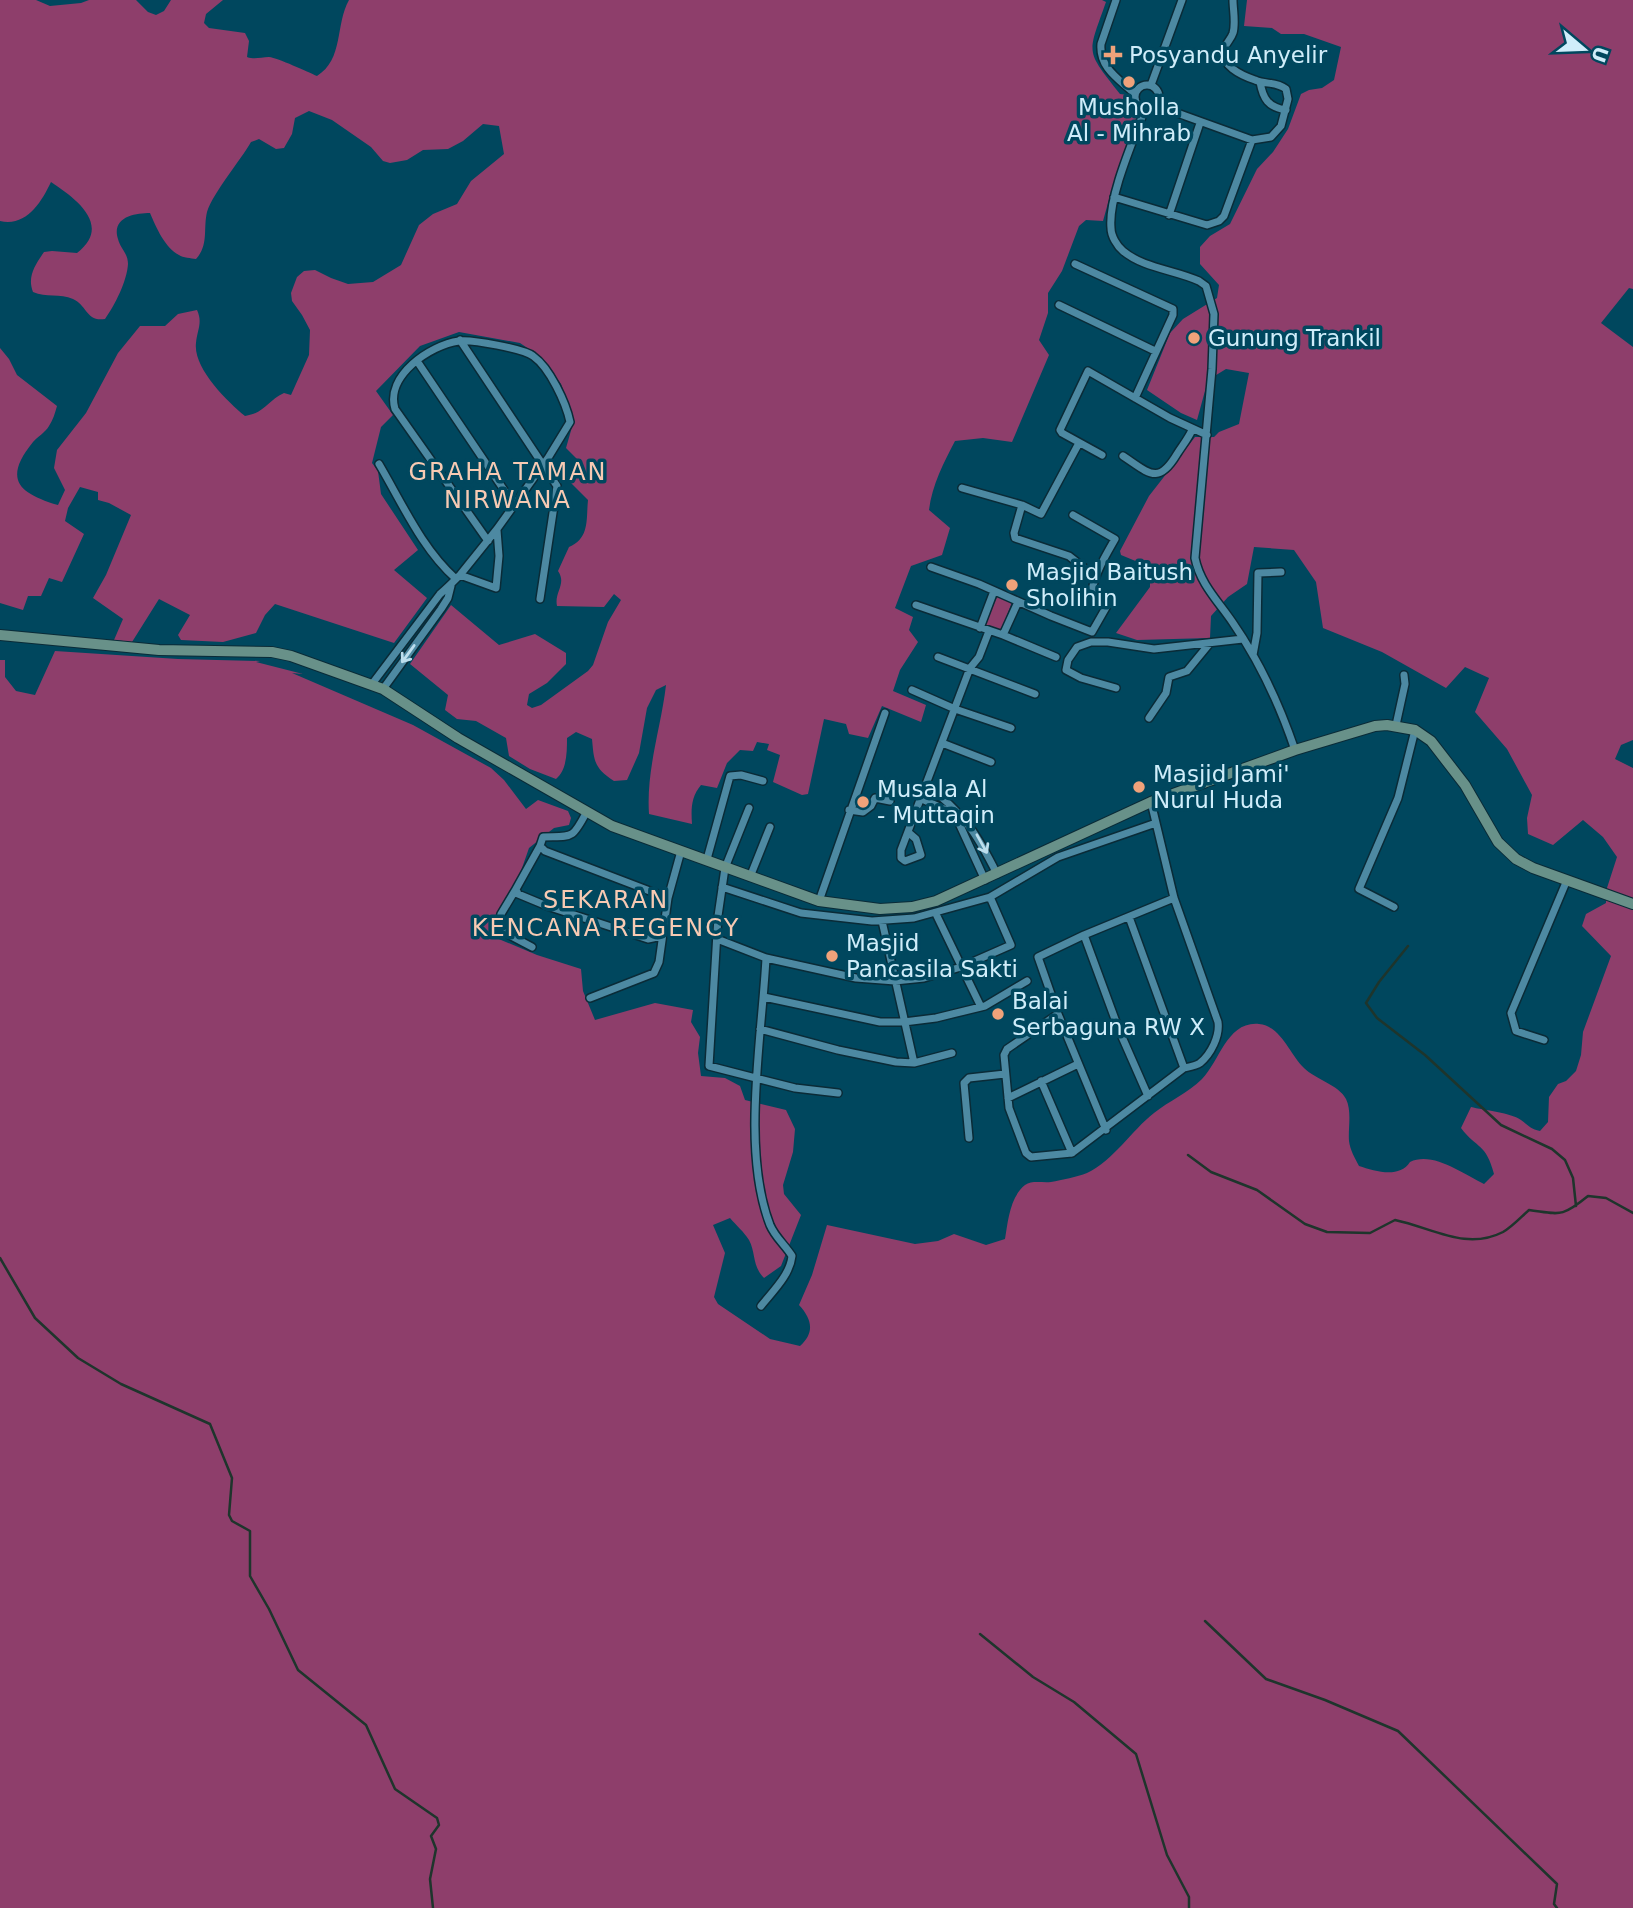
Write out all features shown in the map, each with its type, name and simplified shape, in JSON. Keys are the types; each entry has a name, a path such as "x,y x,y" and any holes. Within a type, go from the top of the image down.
{"main road":[{"path":"0,635 159,650 272,652 291,656 383,689 458,738 612,826 819,901 913,913 1151,802 1295,750 1374,726 1396,725 1415,730 1431,741 1446,757 1498,842 1524,864 1633,904"}],"street":[{"path":"1116,0 1100,52 1106,68 1135,94 1139,106 1145,108 1155,105 1252,140 1271,137 1281,126 1288,99 1286,89 1272,82 1260,82 1233,69 1225,58 1224,48 1234,32 1233,0"},
{"path":"1150,85 1182,0"},
{"path":"1260,82 1264,100 1272,106 1286,110"},
{"path":"1135,94 1144,85 1150,85 1157,90 1155,105"},
{"path":"1145,108 1114,197 1111,228 1115,242 1124,251 1139,260 1199,281 1206,286 1210,295 1214,314 1207,435 1195,558 1206,587 1243,639 1274,695 1295,750"},
{"path":"1169,215 1200,123"},
{"path":"1114,197 1208,225 1219,221 1224,216 1252,140"},
{"path":"1075,264 1173,309 1173,315 1135,398"},
{"path":"1059,305 1155,351"},
{"path":"460,340 557,488 540,599"},
{"path":"372,684 440,594 451,586 488,541 542,467 570,422 560,394 534,357 510,348 460,340 439,347 417,360 396,383 393,401 395,409 488,541"},
{"path":"417,360 514,505"},
{"path":"1102,455 1060,430 1088,371 1192,430 1207,435"},
{"path":"1123,456 1147,471 1163,473 1170,468 1192,430"},
{"path":"962,488 1041,513 1079,443"},
{"path":"379,464 418,531 437,558 458,577 496,588 499,556 497,529"},
{"path":"1022,505 1015,538 1069,556 1096,577"},
{"path":"931,567 1092,632 1108,604 1107,600 1092,590 1102,558 1115,539 1073,515"},
{"path":"1253,655 1257,633 1258,573 1281,572"},
{"path":"383,689 448,597 451,586"},
{"path":"981,628 994,591"},
{"path":"1003,635 1018,601"},
{"path":"916,605 1003,635 1056,657"},
{"path":"420,620 429,625"},
{"path":"909,833 970,668 979,657 989,631"},
{"path":"1116,688 1081,678 1066,670 1068,660 1077,648 1091,642 1154,649 1243,639"},
{"path":"1149,718 1166,693 1169,677 1186,671 1210,643"},
{"path":"938,657 1035,694"},
{"path":"1396,725 1405,684 1404,675"},
{"path":"912,690 955,709 1011,728"},
{"path":"819,901 885,713"},
{"path":"1394,907 1359,889 1398,798 1415,730"},
{"path":"942,743 991,762"},
{"path":"707,859 730,776 741,775 762,781"},
{"path":"926,785 977,835 998,874"},
{"path":"849,810 863,812 871,806 875,798 890,801"},
{"path":"922,799 948,806 957,819 985,880"},
{"path":"1058,1014 1007,1049 1004,1055 1010,1108 1028,1156 1041,1158 1072,1153 1184,1068 1199,1064 1214,1046 1219,1026 1174,898 1151,802"},
{"path":"749,808 725,868 722,887 709,1066 795,1088 838,1093"},
{"path":"532,947 498,929 501,914 540,846 542,837 575,834 586,813"},
{"path":"722,887 801,913 882,921 913,913 936,914 990,897 1058,857 1156,822"},
{"path":"750,877 770,828"},
{"path":"540,846 545,851 668,898"},
{"path":"590,998 654,973 659,962 668,898 681,851"},
{"path":"1544,1040 1516,1031 1511,1013 1567,880"},
{"path":"516,889 518,894 547,906 648,939 663,936"},
{"path":"801,913 806,896"},
{"path":"717,939 766,958 856,978 895,981 924,978 961,967 1011,945 990,897"},
{"path":"1106,1129 1058,1014 1038,957 1174,898"},
{"path":"936,914 981,1007"},
{"path":"1129,917 1184,1068"},
{"path":"882,921 914,1063"},
{"path":"1084,935 1119,1030 1148,1096"},
{"path":"761,1306 782,1280 791,1264 792,1255 770,1224 757,1167 755,1131 766,958"},
{"path":"764,997 880,1022 904,1022 936,1018 981,1007 1027,981"},
{"path":"760,1030 864,1056 914,1063 952,1053"},
{"path":"1008,1098 1078,1063"},
{"path":"970,1138 964,1083 969,1078 1005,1074"},
{"path":"1041,1081 1072,1153"}],"shaded area":[{"path":"0,0 36,0 50,6 89,0 136,0 148,12 156,15 164,11 171,0 223,0 206,14 204,23 209,28 245,33 249,41 247,57 273,58 317,76 326,69 335,51 349,0 1106,2 1093,43 1095,59 1120,94 1128,95 1139,113 1103,221 1086,220 1079,226 1062,271 1048,293 1048,313 1039,340 1049,355 1012,442 983,438 955,441 936,483 929,510 950,528 942,555 911,566 895,608 913,617 909,630 918,642 900,670 893,691 926,705 921,722 882,706 868,738 849,734 846,724 824,719 808,794 802,795 773,782 780,755 767,750 769,744 757,742 753,751 740,750 727,763 717,788 701,785 692,803 692,824 649,814 652,765 666,685 656,690 647,708 639,753 627,780 614,781 602,772 595,759 592,739 576,732 567,738 564,766 556,779 530,769 509,756 506,738 476,721 457,719 445,710 448,695 410,664 451,605 499,645 535,634 566,653 566,664 547,683 529,694 527,705 532,708 541,705 593,665 608,622 621,600 614,594 604,607 557,606 561,584 558,571 569,547 581,539 584,533 588,500 569,481 578,460 566,448 574,420 561,384 538,355 520,343 459,332 420,346 376,391 393,415 381,427 372,463 378,471 381,494 418,550 394,570 427,598 394,643 275,604 265,615 256,633 223,642 181,640 178,635 190,615 159,599 132,642 114,640 123,619 93,598 106,575 131,515 98,500 98,492 80,487 68,508 65,521 84,534 62,582 49,578 41,596 28,596 23,610 0,603 0,348 17,375 57,406 47,428 24,455 17,475 25,490 58,505 65,490 54,468 57,450 86,413 118,353 140,326 165,326 178,314 197,310 200,323 197,353 205,373 229,402 245,416 262,410 278,396 284,393 291,395 309,355 310,330 292,301 291,293 297,277 304,271 315,270 348,284 373,282 401,265 419,225 433,214 457,204 471,181 504,154 499,126 483,124 463,141 448,149 423,150 407,160 390,163 383,161 371,147 332,120 309,111 295,118 292,134 284,148 276,149 259,139 251,142 210,204 203,248 196,259 181,256 169,247 150,213 131,215 121,221 117,232 128,260 125,278 105,319 94,318 73,299 38,294 33,292 31,287 33,271 44,252 77,253 87,243 92,232 91,222 79,204 51,182 32,212 18,220 0,221"},
{"path":"1247,0 1633,0 1633,289 1629,288 1601,323 1633,347 1633,740 1621,745 1615,759 1633,768 1633,1908 0,1908 0,660 5,660 5,677 16,691 35,695 55,651 260,661 256,662 303,674 292,673 413,725 491,768 526,809 538,800 568,811 571,818 569,825 554,828 529,848 513,894 500,913 494,937 581,969 583,991 595,1020 655,1003 693,1010 691,1022 700,1037 698,1053 701,1076 725,1078 740,1086 745,1100 786,1110 795,1129 793,1152 783,1185 784,1194 801,1215 781,1266 764,1278 758,1269 749,1240 730,1218 713,1225 725,1253 714,1297 718,1304 770,1339 800,1346 808,1336 809,1321 799,1305 812,1275 827,1225 915,1244 938,1241 954,1234 986,1245 1005,1239 1013,1203 1025,1185 1069,1178 1097,1167 1154,1113 1202,1079 1232,1035 1248,1025 1259,1024 1273,1030 1304,1068 1343,1094 1349,1109 1350,1144 1359,1166 1393,1172 1410,1162 1428,1159 1448,1165 1484,1184 1494,1174 1491,1164 1484,1151 1461,1128 1471,1107 1511,1115 1540,1131 1548,1122 1549,1097 1558,1084 1566,1081 1576,1071 1583,1032 1611,956 1582,926 1586,914 1606,903 1606,891 1617,857 1603,837 1583,820 1553,845 1528,834 1527,818 1532,795 1507,749 1475,712 1489,678 1465,667 1446,688 1382,652 1323,628 1316,582 1294,550 1254,547 1247,584 1228,597 1211,616 1210,638 1137,640 1116,633 1150,587 1150,567 1121,555 1120,551 1149,496 1195,437 1214,437 1219,432 1239,424 1249,373 1226,369 1208,380 1197,420 1181,413 1147,390 1170,333 1183,319 1217,298 1219,285 1200,264 1200,247 1210,236 1230,224 1257,169 1273,152 1288,129 1301,94 1322,88 1334,80 1341,47 1304,34 1281,34 1272,28 1244,26"},
{"path":"997,597 1012,602 1001,631 985,625"}],"waterway":[{"path":"1408,946 1366,1003 1377,1018 1425,1055 1501,1125 1552,1149 1565,1160 1573,1178 1576,1206"},
{"path":"1188,1155 1211,1172 1257,1190 1305,1224 1327,1232 1370,1233 1395,1220 1449,1236 1476,1239 1503,1232 1529,1210 1560,1213 1588,1196 1606,1198 1633,1213"},
{"path":"0,1258 35,1318 78,1358 121,1384 210,1424 232,1478 229,1515 232,1521 250,1531 250,1576 298,1670 366,1725 395,1789 437,1818 439,1825 431,1836 436,1849 430,1879 433,1908"},
{"path":"1205,1621 1266,1679 1398,1731 1557,1884 1554,1904 1557,1908"},
{"path":"980,1634 1033,1677 1074,1702 1136,1754 1167,1855 1189,1897 1189,1908"}],"place":[{"name":"Posyandu Anyelir","path":"1113,55"},
{"name":"Musholla Al - Mihrab","path":"1129,82"},
{"name":"Gunung Trankil","path":"1194,338"},
{"name":"Masjid Baitush Sholihin","path":"1012,585"},
{"name":"Masjid Jami' Nurul Huda","path":"1139,787"},
{"name":"Musala Al - Muttaqin","path":"863,802"},
{"name":"Masjid Pancasila Sakti","path":"832,956"},
{"name":"Balai Serbaguna RW X","path":"998,1014"}],"district":[{"name":"GRAHA TAMAN NIRWANA","path":"508,486"},
{"name":"SEKARAN KENCANA REGENCY","path":"606,914"}]}
